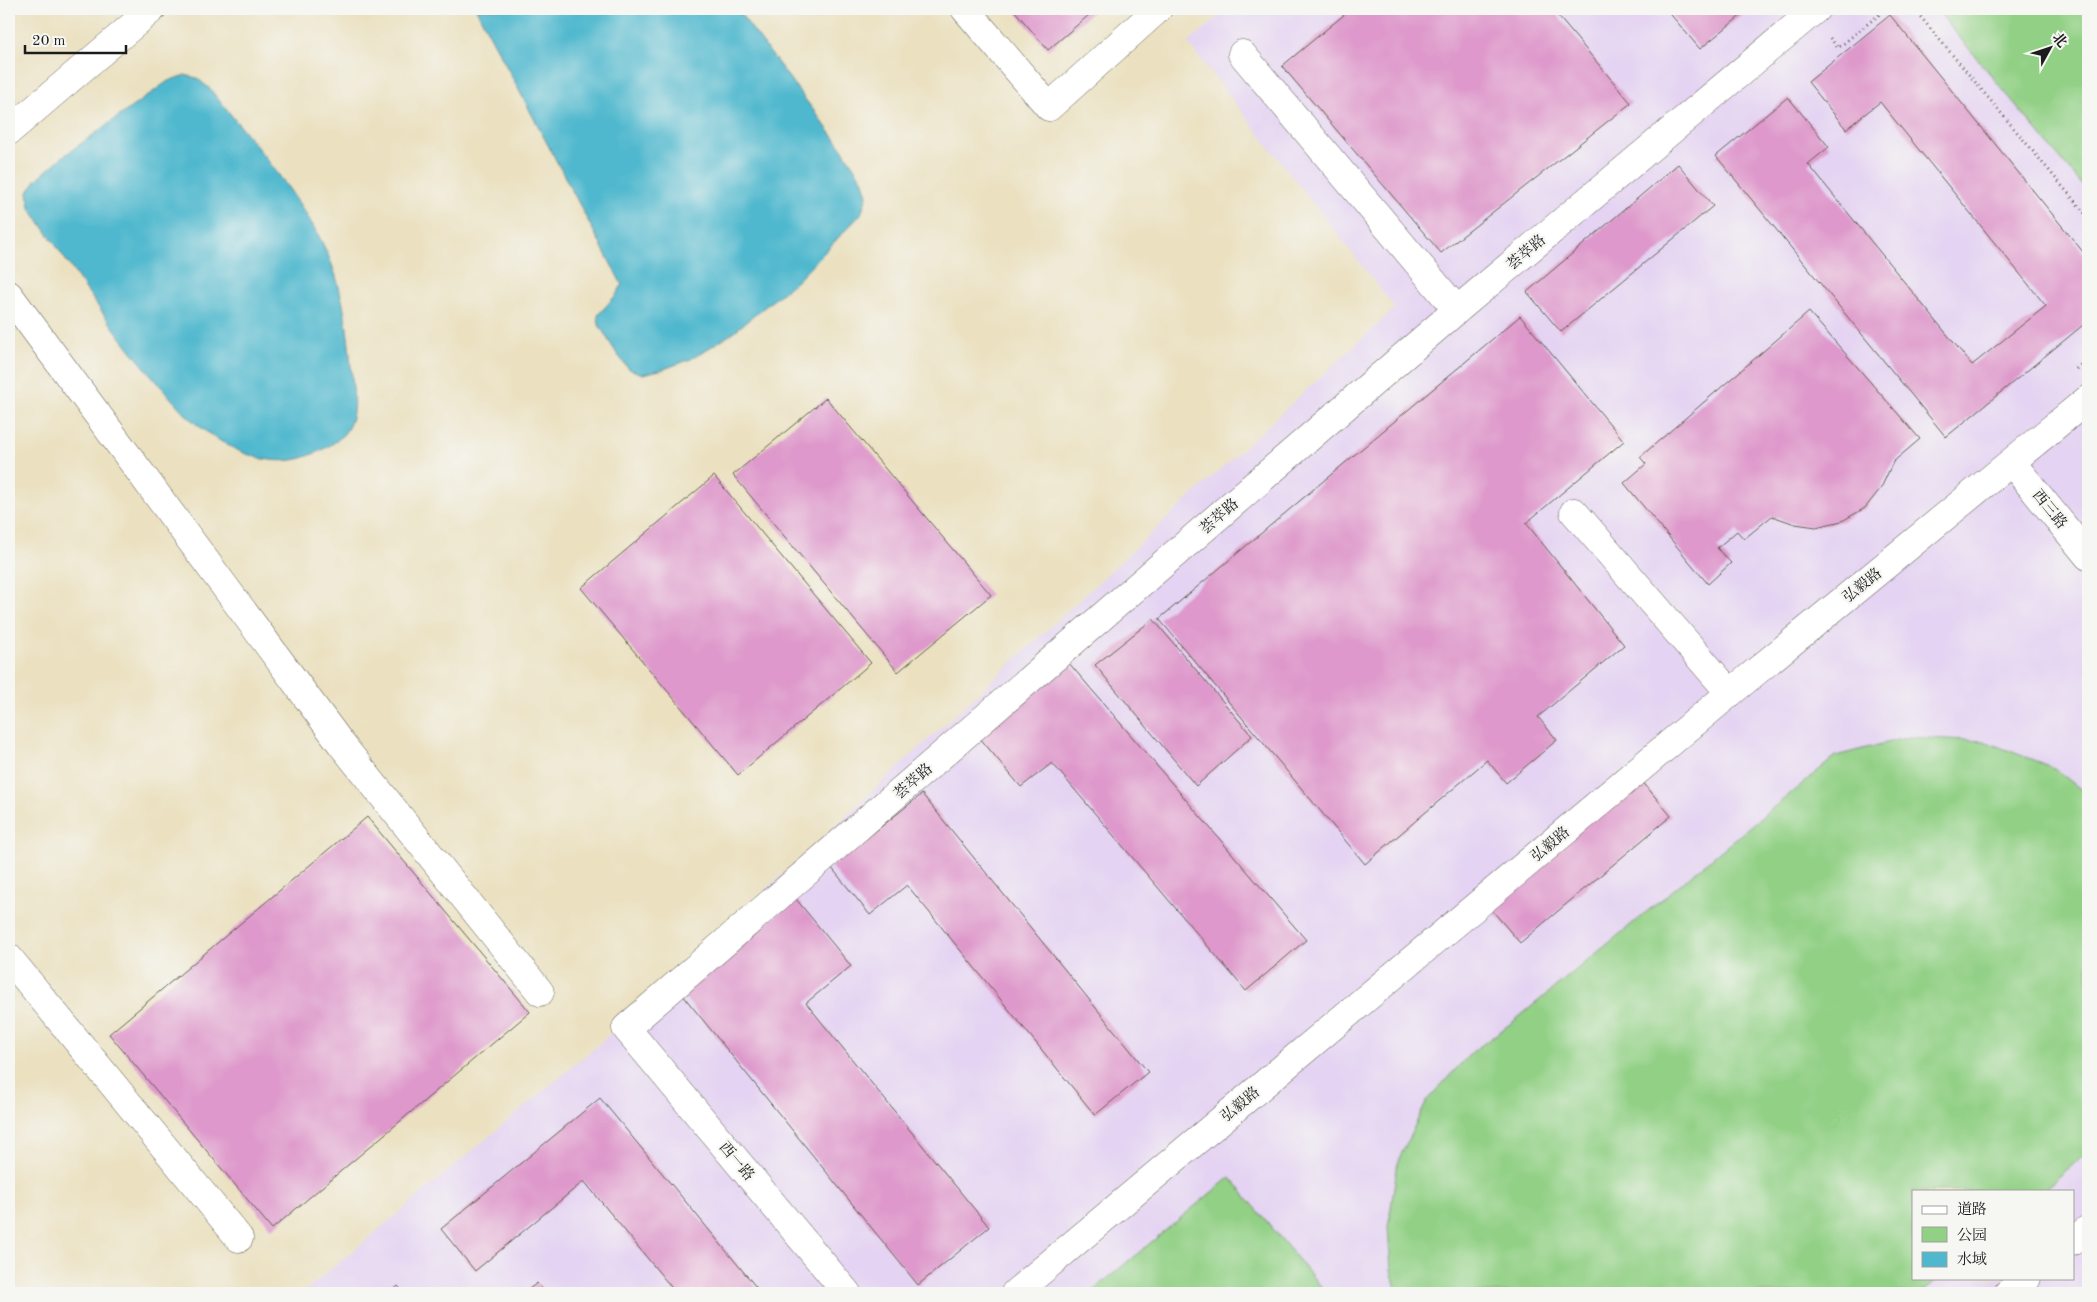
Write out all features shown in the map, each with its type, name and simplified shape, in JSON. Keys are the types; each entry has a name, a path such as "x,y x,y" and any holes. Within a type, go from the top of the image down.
{"street":[{"path":"9,130 152,9"},
{"path":"965,9 1049,107 1158,9"},
{"name":"荟萃路","path":"626,1028 1457,310 1814,11"},
{"path":"1242,54 1457,310"},
{"path":"9,295 342,745 540,992"},
{"name":"弘毅路","path":"1015,1293 1730,693 2088,399"},
{"name":"西三路","path":"2012,463 2088,556"},
{"path":"1574,512 1730,693"},
{"path":"9,958 239,1238"},
{"name":"西一路","path":"626,1028 847,1293"},
{"path":"2074,1240 2088,1229"},
{"path":"2008,1293 2024,1280"}],"path":[{"path":"1814,11 1838,48 1886,9"},
{"path":"1914,9 2088,217"}],"shaded area":[{"path":"1227,9 2088,9 2088,1293 303,1293 598,1045 1395,308 1188,43"}],"green space":[{"path":"1936,9 2088,9 2088,192"},
{"path":"1909,737 1984,741 2054,768 2088,795 2088,1152 2043,1190 1912,1190 1912,1280 1937,1280 1921,1293 1397,1293 1391,1269 1388,1227 1398,1161 1427,1100 1471,1053 1514,1021 1836,756"},
{"path":"1230,1177 1326,1293 1090,1293"}],"water":[{"path":"476,9 737,9 839,144 863,181 867,196 861,214 798,280 730,335 691,359 664,369 643,374 629,369 599,325 598,315 616,295 622,285"},
{"path":"185,75 197,78 210,89 260,150 308,217 321,239 331,262 347,327 353,384 353,411 345,432 337,441 308,456 278,461 263,459 233,448 206,432 194,422 172,400 135,356 89,294 30,208 28,192 36,180 61,158 168,81"}],"building":[{"path":"1013,9 1096,9 1048,50"},
{"path":"1351,9 1552,9 1631,103 1441,253 1282,66"},
{"path":"1666,9 1749,9 1700,49"},
{"path":"1890,15 2088,258 2088,321 1946,437 1716,156 1788,97 1829,147 1808,164 1972,365 2046,306 1880,102 1846,129 1808,82"},
{"path":"1678,164 1713,206 1561,332 1527,292"},
{"path":"1809,312 1920,439 1893,462 1881,488 1865,508 1842,521 1816,527 1795,524 1772,516 1744,539 1737,531 1717,548 1731,563 1708,584 1624,483 1646,464 1640,457"},
{"path":"1520,316 1624,441 1526,523 1624,645 1538,717 1557,740 1506,783 1487,760 1365,864 1159,619"},
{"path":"826,398 991,595 898,672 733,475"},
{"path":"714,476 871,663 738,775 581,588"},
{"path":"1153,619 1252,736 1196,786 1095,665"},
{"path":"1068,662 1306,940 1246,991 1052,763 1021,787 979,737"},
{"path":"1636,774 1671,816 1520,943 1485,902"},
{"path":"922,794 1148,1072 1095,1115 907,885 870,915 831,867"},
{"path":"367,817 530,1012 272,1229 109,1034"},
{"path":"796,899 851,966 806,1003 989,1227 918,1285 681,993"},
{"path":"600,1098 761,1293 676,1293 584,1181 475,1271 441,1229"},
{"path":"537,1283 546,1293 524,1293"},
{"path":"398,1286 404,1293 390,1293"}]}
